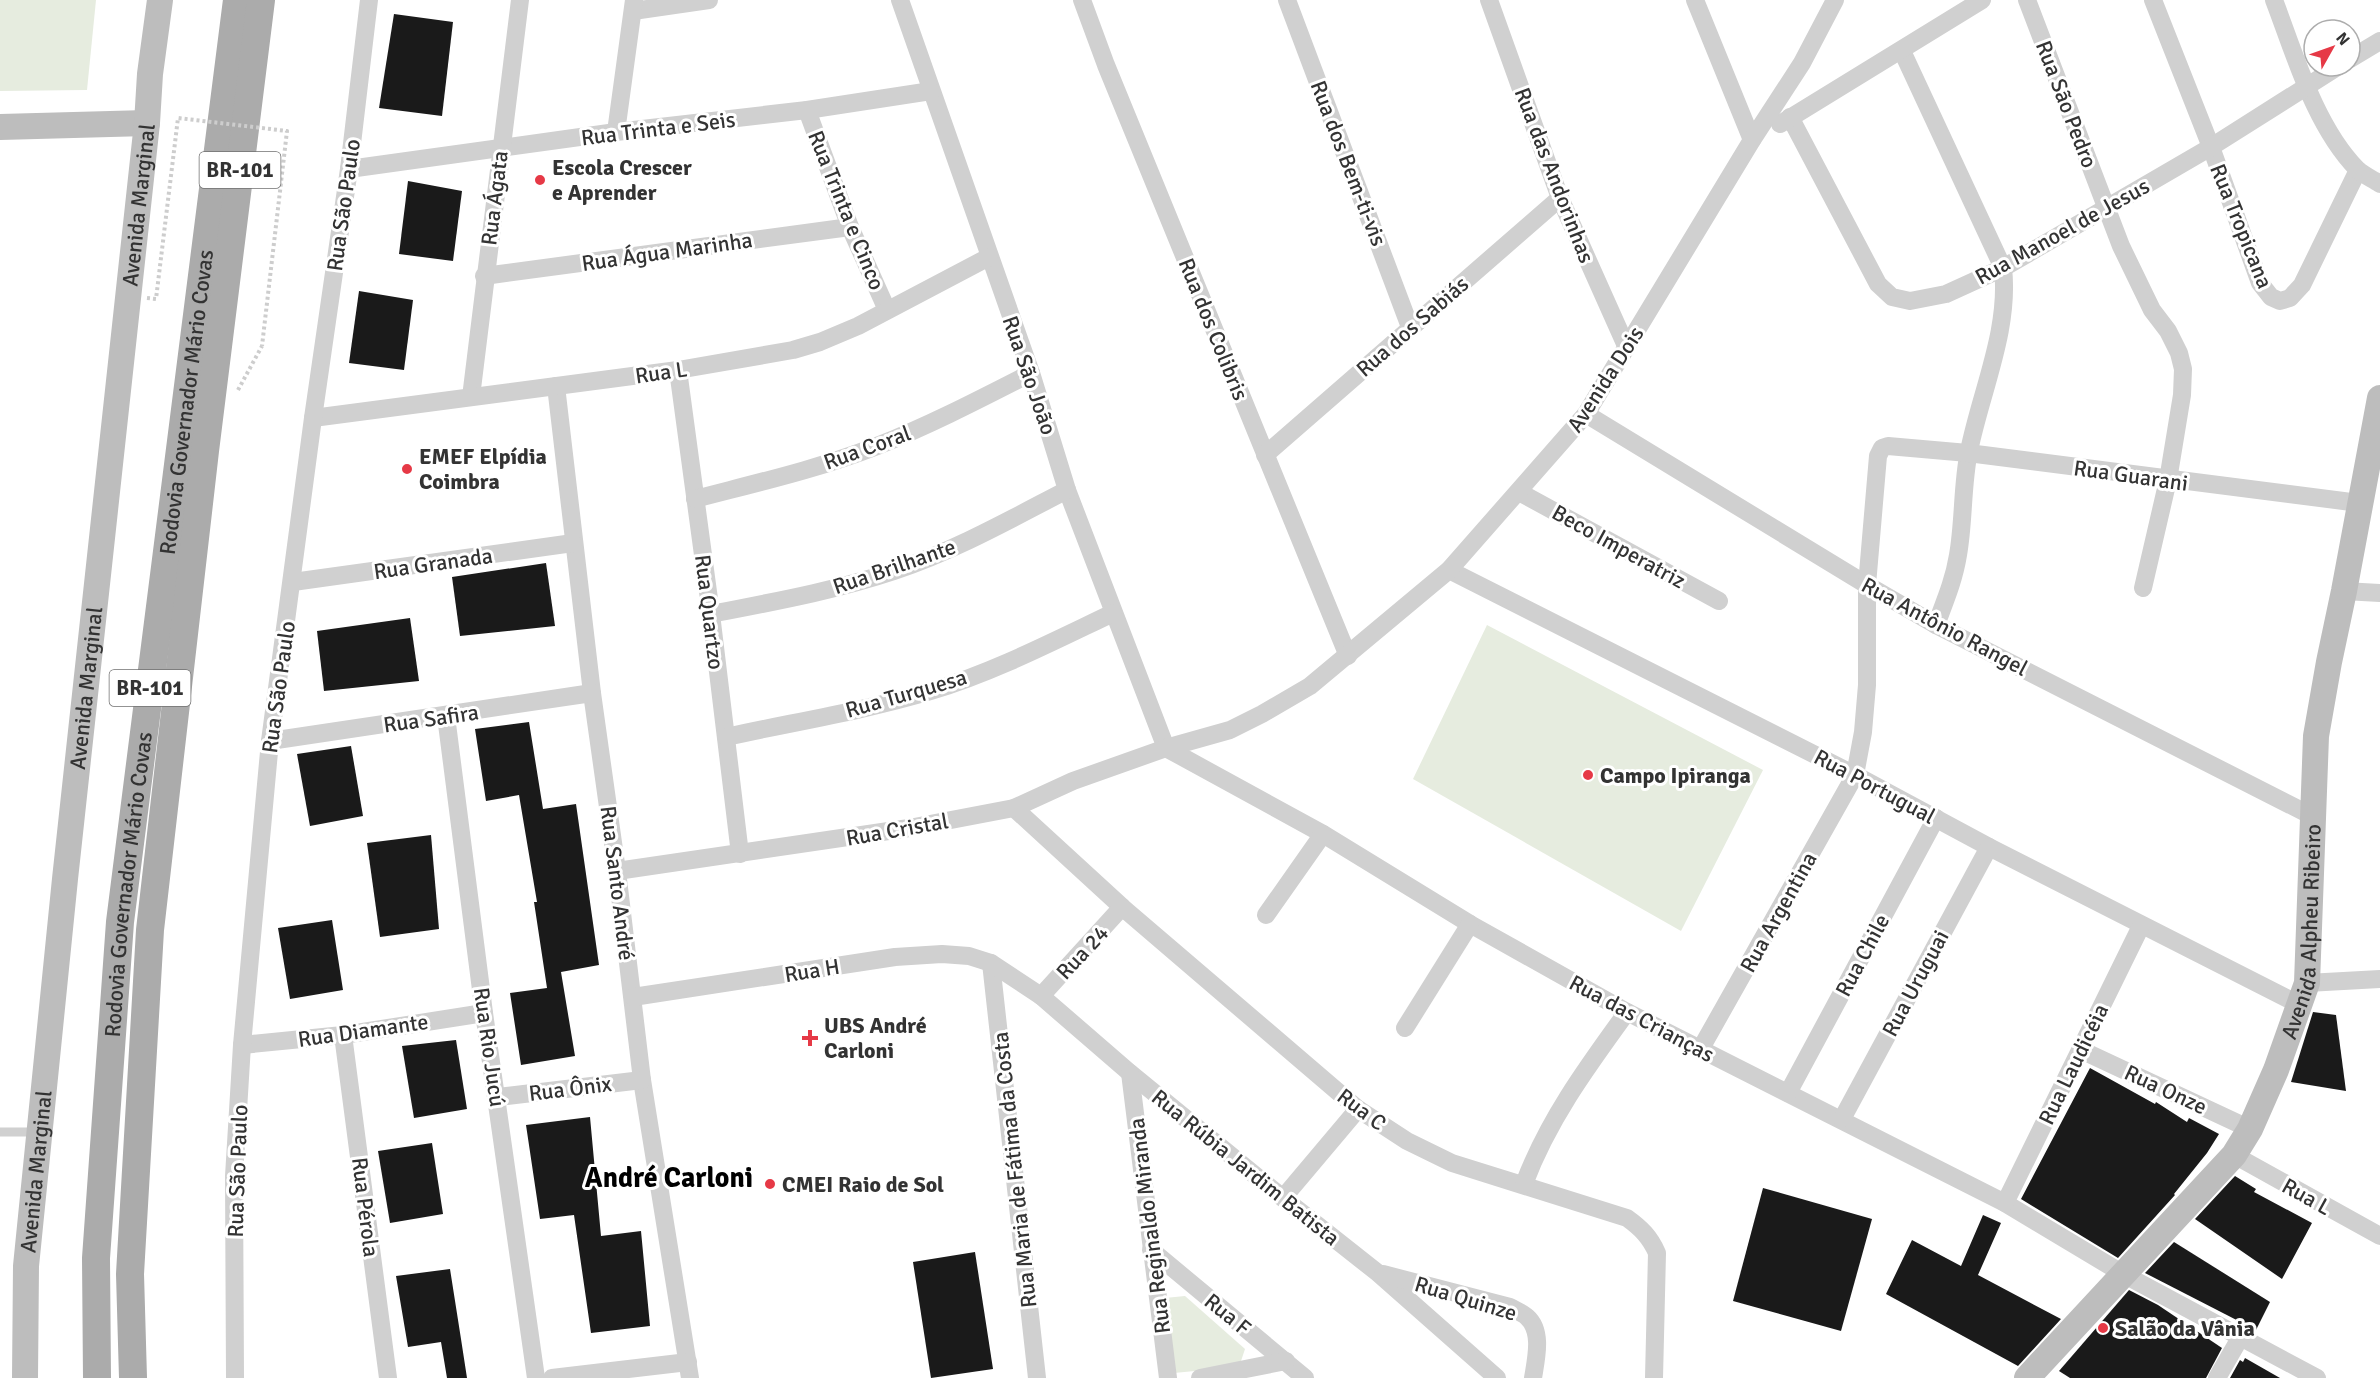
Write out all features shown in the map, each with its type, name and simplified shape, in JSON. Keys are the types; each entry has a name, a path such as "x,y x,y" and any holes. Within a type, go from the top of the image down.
{"main road":[{"name":"Rodovia Governador Mário Covas","path":"97,1378 96,1258 120,921 237,0"},
{"name":"Rodovia Governador Mário Covas","path":"133,1378 130,1274 150,930 208,428 261,9"}],"street":[{"name":"Avenida Marginal","path":"25,1378 26,1266 39,1132 147,123 150,74 160,0"},
{"name":"Rua São Paulo","path":"236,1378 234,1176 242,1045 270,741 349,169 369,0"},
{"name":"Rua Ágata","path":"471,397 484,276 520,0"},
{"path":"616,132 633,5 709,0"},
{"name":"Rua São João","path":"900,0 1031,373 1067,490 1166,748"},
{"name":"Rua dos Colibris","path":"1082,0 1106,65 1348,656"},
{"name":"Rua dos Bem-ti-vis","path":"1287,0 1410,327"},
{"name":"Rua das Andorinhas","path":"1490,0 1560,198 1627,348"},
{"path":"1695,0 1752,140"},
{"path":"1752,140 1787,89 1835,0"},
{"name":"Avenida Dois","path":"1166,748 1230,730 1310,686 1449,570 1587,414 1752,140 1902,51 1982,0"},
{"name":"Rua São Pedro","path":"2027,0 2106,208 2152,310 2168,331 2179,352 2183,369 2182,395 2168,480 2144,588"},
{"name":"Rua Tropicana","path":"2153,0 2211,147 2260,283 2271,297 2280,301 2290,298 2302,285 2358,170"},
{"path":"2274,0 2306,87 2322,118 2358,170 2380,184"},
{"path":"2362,51 2380,40"},
{"path":"1902,51 2003,268 2004,300 1998,334 1968,453 1958,554 1952,584 1936,624"},
{"name":"Rua Manoel de Jesus","path":"1791,117 1878,284 1892,297 1910,301 1946,294 2003,268 2211,147 2320,78"},
{"name":"Rua Trinta e Seis","path":"349,169 616,132 807,110 931,91"},
{"name":"Rua Trinta e Cinco","path":"807,110 850,226 887,310"},
{"path":"0,127 147,123"},
{"name":"Rua dos Sabiás","path":"1265,455 1560,198"},
{"name":"Rua Água Marinha","path":"484,276 850,226"},
{"name":"Rua L","path":"313,418 678,370 793,350 820,342 858,326 989,257"},
{"name":"Rua Quartzo","path":"678,370 740,854"},
{"name":"Rua Coral","path":"695,499 786,475 875,446 956,412 1031,373"},
{"name":"Rua Santo André","path":"556,386 573,543 617,871 642,1080 689,1370"},
{"name":"Avenida Alpheu Ribeiro","path":"2027,1378 2234,1155 2250,1129 2276,1071 2304,994 2316,736 2359,503 2375,451 2380,398"},
{"name":"Rua Antônio Rangel","path":"1587,414 1867,585 1936,624 2314,817"},
{"name":"Rua Guarani","path":"1902,447 1968,453 2359,503"},
{"name":"Rua Argentina","path":"1700,1050 1855,774 1863,732 1867,685 1867,585 1878,456 1882,448 1902,447"},
{"name":"Rua Brilhante","path":"711,614 818,592 895,571 975,537 1067,490"},
{"name":"Beco Imperatriz","path":"1519,492 1719,601"},
{"name":"Rua Granada","path":"292,582 573,543"},
{"name":"Rua Portugual","path":"1449,570 1855,774 2141,926 2304,994"},
{"path":"2344,591 2380,593"},
{"name":"Rua Turquesa","path":"726,737 871,706 933,690 1050,643 1113,613"},
{"name":"Rua Safira","path":"270,741 592,693"},
{"name":"Rua Rio Jucú","path":"446,716 484,1013 498,1096 536,1378"},
{"name":"Rua Cristal","path":"617,871 909,828 1014,808 1073,781 1166,748"},
{"name":"Rua das Crianças","path":"1166,748 1323,834 1470,924 1627,1012 2005,1203 2125,1275 2317,1378"},
{"name":"Rua C","path":"1014,808 1122,907 1358,1109 1407,1141 1452,1163 1627,1218 1643,1229 1657,1253 1654,1378"},
{"name":"Rua Chile","path":"1788,1092 1936,818"},
{"path":"1266,915 1323,834"},
{"name":"Rua Uruguai","path":"1842,1119 1989,847"},
{"name":"Rua 24","path":"1041,996 1122,907"},
{"path":"1405,1028 1470,924"},
{"name":"Rua Laudicéia","path":"2005,1203 2141,926"},
{"name":"Rua H","path":"633,997 895,957 942,954 969,956 991,963"},
{"name":"Rua Rúbia Jardim Batista","path":"991,963 1041,996 1130,1073 1378,1273 1497,1378"},
{"name":"Rua Maria de Fátima da Costa","path":"991,963 1037,1378"},
{"path":"2304,994 2380,979"},
{"path":"1524,1184 1551,1122 1579,1078 1627,1012"},
{"name":"Rua Diamante","path":"242,1045 343,1035 484,1013"},
{"name":"Rua Pérola","path":"343,1035 388,1378"},
{"name":"Rua Onze","path":"2081,1050 2250,1129"},
{"name":"Rua Reginaldo Miranda","path":"1130,1073 1168,1378"},
{"name":"Rua Ônix","path":"498,1096 642,1080"},
{"path":"1283,1198 1358,1109"},
{"name":"Rua L","path":"2234,1155 2380,1236"},
{"name":"Rua F","path":"1151,1250 1305,1378"},
{"name":"Rua Quinze","path":"1378,1273 1510,1307 1527,1316 1534,1327 1537,1345 1533,1378"},
{"path":"2217,1378 2240,1338"},
{"path":"1200,1378 1286,1361"},
{"path":"552,1378 689,1370"}],"lane":[{"path":"0,1132 39,1132"}],"path":[{"path":"147,298 156,299 177,118 286,131 262,346"}],"shaded area":[{"path":"0,0 96,0 87,90 0,91"},
{"name":"Campo Ipiranga","path":"1487,625 1763,770 1681,931 1413,779"},
{"path":"1185,1296 1245,1349 1241,1361 1226,1368 1174,1373 1165,1298"}],"building":[{"path":"394,14 453,22 442,116 379,108"},
{"path":"408,181 462,191 453,261 399,254"},
{"path":"359,291 413,300 404,370 349,363"},
{"path":"546,563 555,626 460,636 452,577"},
{"path":"410,618 419,681 324,691 317,631"},
{"path":"529,722 543,809 576,804 599,965 561,972 575,1056 521,1065 510,993 547,988 534,902 537,902 519,795 486,801 475,729"},
{"path":"351,746 363,816 310,826 297,754"},
{"path":"431,835 439,929 380,937 367,843"},
{"path":"332,920 343,990 290,999 278,928"},
{"path":"2313,1012 2336,1015 2346,1091 2291,1082"},
{"path":"456,1040 467,1109 414,1118 402,1046"},
{"path":"2090,1068 2155,1104 2156,1102 2187,1122 2189,1118 2219,1134 2175,1195 2118,1258 2021,1199"},
{"path":"590,1117 601,1236 641,1231 650,1326 591,1333 574,1215 540,1219 526,1125"},
{"path":"432,1143 443,1214 390,1223 378,1151"},
{"path":"2235,1176 2256,1189 2254,1192 2312,1223 2282,1279 2195,1219"},
{"path":"1763,1188 1872,1219 1841,1331 1733,1301"},
{"path":"1983,1215 2001,1223 1978,1275 2061,1319 2018,1366 1886,1294 1912,1240 1961,1266"},
{"path":"2174,1242 2270,1302 2256,1330 2145,1273"},
{"path":"975,1252 993,1369 931,1378 913,1262"},
{"path":"450,1269 467,1378 447,1378 441,1342 408,1347 396,1276"},
{"path":"2129,1290 2158,1305 2222,1348 2206,1378 2070,1378 2059,1371"},
{"path":"2245,1358 2280,1378 2230,1378 2240,1360 2243,1362"}],"place":[{"name":"Escola Crescer e Aprender","path":"540,180"},
{"name":"EMEF Elpídia Coimbra","path":"407,469"},
{"name":"Campo Ipiranga","path":"1588,775"},
{"name":"UBS André Carloni","path":"810,1038"},
{"name":"CMEI Raio de Sol","path":"770,1184"},
{"name":"Salão da Vânia","path":"2103,1328"}],"district":[{"name":"André Carloni","path":"669,1177"}]}
